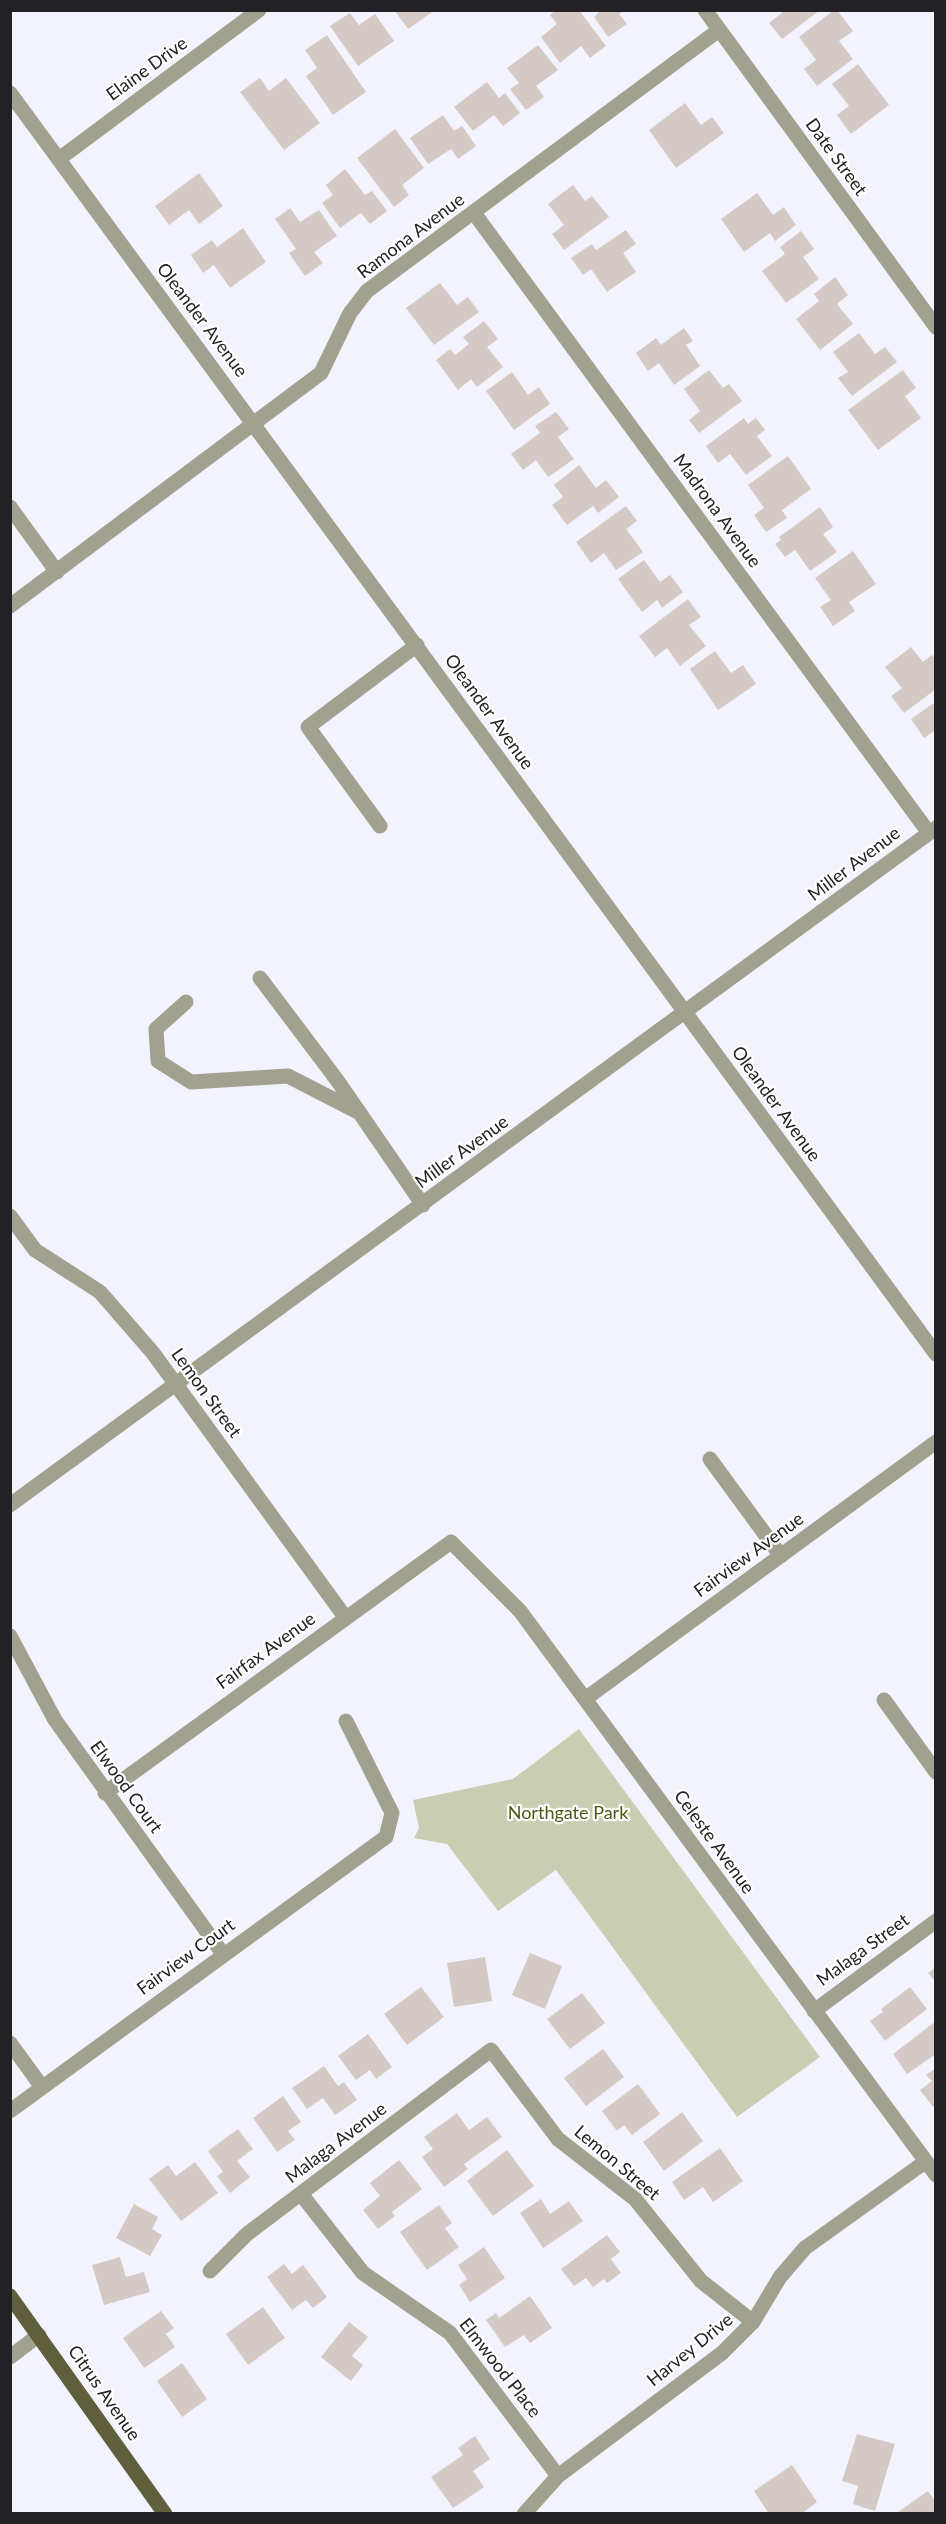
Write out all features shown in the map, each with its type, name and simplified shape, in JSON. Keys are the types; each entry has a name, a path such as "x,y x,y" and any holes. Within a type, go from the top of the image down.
{"main road":[{"name":"Citrus Avenue","path":"10,2296 165,2514"}],"street":[{"name":"Elaine Drive","path":"59,159 259,10"},
{"name":"Date Street","path":"705,10 936,327"},
{"name":"Ramona Avenue","path":"10,606 321,373 350,313 367,291 719,30"},
{"name":"Oleander Avenue","path":"10,93 936,1354"},
{"name":"Madrona Avenue","path":"474,213 932,831"},
{"path":"10,507 57,572"},
{"path":"381,826 308,727 417,645"},
{"name":"Miller Avenue","path":"10,1505 176,1386 932,831"},
{"path":"260,978 360,1113 423,1205"},
{"path":"186,1002 156,1029 158,1061 173,1073 191,1082 288,1076 360,1113"},
{"name":"Lemon Street","path":"10,1216 35,1250 100,1292 153,1353 345,1617"},
{"name":"Fairview Avenue","path":"585,1699 936,1442"},
{"path":"710,1459 781,1556"},
{"name":"Fairfax Avenue","path":"105,1793 451,1542"},
{"name":"Celeste Avenue","path":"451,1542 520,1611 936,2175"},
{"name":"Elwood Court","path":"10,1636 55,1720 105,1793 224,1954"},
{"path":"884,1700 936,1772"},
{"name":"Fairview Court","path":"10,2111 386,1837 392,1813 346,1721"},
{"name":"Malaga Street","path":"814,2011 936,1921"},
{"path":"10,2043 42,2087"},
{"name":"Lemon Street","path":"491,2050 558,2139 635,2199 701,2281 753,2322"},
{"name":"Malaga Avenue","path":"210,2271 247,2234 491,2050"},
{"name":"Harvey Drive","path":"524,2514 558,2476 722,2353 753,2322 780,2277 805,2248 925,2162"},
{"name":"Elmwood Place","path":"301,2194 363,2273 450,2333 558,2476"},
{"path":"10,2357 39,2335"}],"green space":[{"name":"Northgate Park","path":"579,1729 820,2057 737,2117 556,1870 498,1911 447,1844 414,1838 419,1828 413,1800 513,1779"}],"building":[{"path":"394,10 435,10 408,29"},
{"path":"556,10 579,10 606,46 590,58 581,46 560,63 541,37 557,24 550,15"},
{"path":"601,10 625,10 619,14 627,24 608,37 594,17"},
{"path":"780,10 820,10 782,39 769,23 782,13"},
{"path":"837,10 853,31 839,41 853,59 817,86 804,69 816,60 799,37"},
{"path":"350,13 359,25 375,14 394,41 358,66 330,26"},
{"path":"327,35 366,92 333,115 306,76 317,68 305,50"},
{"path":"538,45 558,70 536,86 544,97 526,110 510,89 519,83 507,68"},
{"path":"858,64 889,105 851,134 837,115 849,106 832,84"},
{"path":"260,78 269,91 286,78 320,123 284,150 240,92"},
{"path":"487,82 499,98 505,93 520,113 503,126 494,115 473,131 454,107"},
{"path":"685,103 701,125 712,117 724,133 676,168 649,130"},
{"path":"443,115 454,131 462,126 476,146 458,159 451,149 428,164 410,138"},
{"path":"395,129 424,168 402,185 409,195 394,207 357,158"},
{"path":"345,169 365,195 372,191 387,211 370,224 361,213 340,228 322,203 333,195 326,185"},
{"path":"199,173 223,206 199,224 189,210 169,225 155,206"},
{"path":"573,185 585,201 592,196 609,217 564,250 552,234 564,225 548,204"},
{"path":"757,193 773,215 784,207 796,225 775,241 770,233 744,252 721,219"},
{"path":"290,208 300,222 319,210 337,236 314,252 323,263 305,276 289,253 296,249 275,219"},
{"path":"243,228 266,262 230,288 214,265 203,273 191,255 212,240 217,247"},
{"path":"626,230 636,244 623,253 636,272 607,292 591,269 583,275 571,258 592,244 596,250"},
{"path":"801,231 814,249 803,257 819,279 786,303 762,271 785,254 780,247"},
{"path":"835,277 848,295 837,304 853,324 820,350 796,319 819,301 814,294"},
{"path":"440,283 457,305 468,297 479,312 434,345 406,308"},
{"path":"484,321 498,339 487,347 503,367 477,387 471,379 458,390 436,360 450,349 455,355 469,344 463,337"},
{"path":"684,328 693,341 686,345 700,366 674,385 659,363 648,371 636,353 656,338 661,345"},
{"path":"859,333 875,354 885,347 897,362 852,396 838,378 848,372 833,352"},
{"path":"709,370 723,388 729,384 742,401 699,433 689,420 700,411 684,389"},
{"path":"903,370 916,388 905,396 921,418 878,450 848,410"},
{"path":"512,372 528,395 539,387 550,404 514,430 486,391"},
{"path":"556,412 569,429 558,437 574,459 548,477 536,460 523,470 511,454 540,433 535,426"},
{"path":"744,418 748,424 756,418 765,430 757,436 772,456 746,475 730,454 718,463 706,446"},
{"path":"788,456 811,489 782,510 787,518 766,532 754,515 764,508 748,485"},
{"path":"579,465 596,488 606,480 619,497 598,513 593,506 567,525 552,505 563,497 554,485"},
{"path":"626,506 637,521 626,529 643,552 616,570 604,553 591,563 576,542"},
{"path":"820,507 833,527 823,534 837,552 810,571 795,550 785,557 775,544 781,540 779,537"},
{"path":"853,551 876,584 849,602 855,611 833,626 820,607 831,600 815,578"},
{"path":"644,560 660,582 670,575 683,592 662,608 657,600 642,612 618,579"},
{"path":"688,599 701,617 689,625 706,646 680,666 667,648 655,657 639,636"},
{"path":"911,647 923,662 932,655 936,659 936,689 904,713 891,696 902,688 885,667"},
{"path":"715,651 731,673 743,665 756,684 718,710 690,669"},
{"path":"934,703 936,730 924,738 911,719"},
{"path":"530,1953 562,1966 545,2009 512,1995"},
{"path":"485,1957 492,2001 454,2007 447,1963"},
{"path":"936,1967 936,1982 928,1973"},
{"path":"421,1987 444,2017 407,2045 384,2014"},
{"path":"910,1987 927,2009 885,2041 870,2021 883,2012 881,2009"},
{"path":"582,1993 605,2023 570,2049 547,2019"},
{"path":"936,2021 936,2054 907,2074 893,2054"},
{"path":"368,2034 392,2067 376,2079 370,2070 356,2080 338,2056"},
{"path":"603,2049 624,2077 586,2106 564,2078"},
{"path":"324,2066 338,2086 344,2082 357,2100 335,2115 323,2098 307,2109 292,2088"},
{"path":"936,2068 936,2105 933,2107 920,2090 932,2081 926,2075"},
{"path":"638,2084 660,2114 632,2135 624,2125 617,2131 602,2111"},
{"path":"283,2096 301,2122 288,2131 295,2140 277,2152 253,2118"},
{"path":"682,2112 703,2141 664,2171 643,2142"},
{"path":"457,2113 469,2130 487,2117 502,2137 464,2164 468,2169 444,2187 422,2157 433,2149 424,2137"},
{"path":"238,2129 253,2149 237,2161 250,2177 230,2193 217,2176 223,2172 208,2151"},
{"path":"720,2148 743,2181 713,2202 703,2187 684,2200 672,2182"},
{"path":"507,2150 534,2186 493,2216 467,2181"},
{"path":"399,2160 422,2189 392,2212 395,2216 378,2229 363,2210 380,2196 370,2183"},
{"path":"195,2162 218,2193 181,2221 149,2179 168,2165 176,2176"},
{"path":"541,2199 550,2214 569,2201 583,2221 543,2248 520,2213"},
{"path":"134,2204 158,2217 152,2229 162,2235 150,2256 116,2238"},
{"path":"439,2205 452,2223 445,2228 459,2247 427,2270 400,2232"},
{"path":"607,2235 620,2252 611,2259 621,2273 607,2283 604,2279 593,2287 586,2278 574,2286 561,2269"},
{"path":"484,2247 505,2278 470,2302 459,2285 467,2279 458,2265"},
{"path":"120,2257 126,2277 144,2272 150,2292 104,2305 92,2265"},
{"path":"284,2264 292,2274 303,2265 327,2297 313,2308 306,2300 292,2310 267,2277"},
{"path":"530,2296 552,2328 530,2343 524,2335 505,2347 486,2320 496,2313 499,2318"},
{"path":"263,2307 285,2338 248,2365 226,2334"},
{"path":"161,2311 174,2328 166,2334 175,2347 144,2368 123,2338"},
{"path":"349,2322 368,2337 352,2356 363,2365 351,2381 321,2357"},
{"path":"182,2363 207,2399 182,2417 157,2381"},
{"path":"857,2434 895,2444 875,2511 853,2504 858,2486 842,2481"},
{"path":"475,2436 490,2459 473,2471 484,2487 453,2508 431,2477 463,2455 458,2448"},
{"path":"792,2465 817,2502 801,2514 769,2514 754,2491"},
{"path":"928,2491 936,2502 936,2514 900,2514 898,2512"}]}
